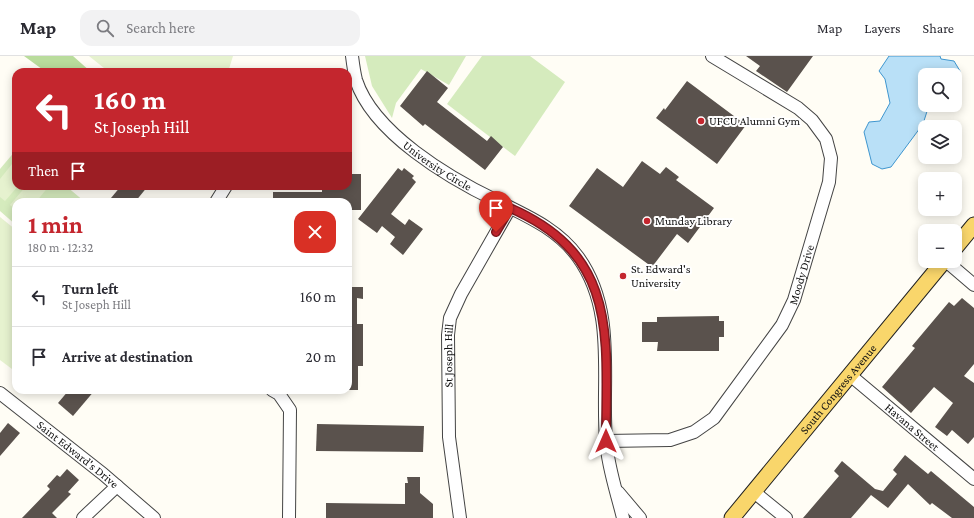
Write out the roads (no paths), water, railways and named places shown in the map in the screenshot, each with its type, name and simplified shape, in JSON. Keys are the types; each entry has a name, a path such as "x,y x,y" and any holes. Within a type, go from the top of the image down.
{"main road":[{"path":"962,240 974,225"},
{"name":"South Congress Avenue","path":"732,518 939,268"}],"street":[{"name":"University Circle","path":"352,56 352,81 389,132 463,184 533,218 554,232 578,256 592,280 604,325 606,441 609,463 624,518"},
{"name":"Moody Drive","path":"606,441 670,440 694,432 714,418 782,325 794,300 829,182 831,158 826,139 812,120 798,108 712,56"},
{"name":"St Joseph Hill","path":"460,518 449,437 448,335 450,318 461,294 510,208"},
{"path":"953,268 974,285"},
{"name":"Havana Street","path":"850,375 974,479"},
{"path":"279,394 290,410 289,518"},
{"name":"Saint Edward's Drive","path":"1,395 117,486 154,518"},
{"path":"84,518 117,486"},
{"name":"University Circle","path":"616,489 640,518"},
{"path":"754,492 786,518"}],"water":[{"path":"889,56 940,56 941,59 954,61 958,68 918,68 918,112 927,112 924,120 918,120 918,131 891,167 882,169 872,164 864,132 869,122 880,121 890,103 885,79 879,71"}],"place":[{"name":"UFCU Alumni Gym","path":"701,121"},
{"name":"Munday Library","path":"647,221"},
{"name":"St. Edward's University","path":"623,276"}]}
